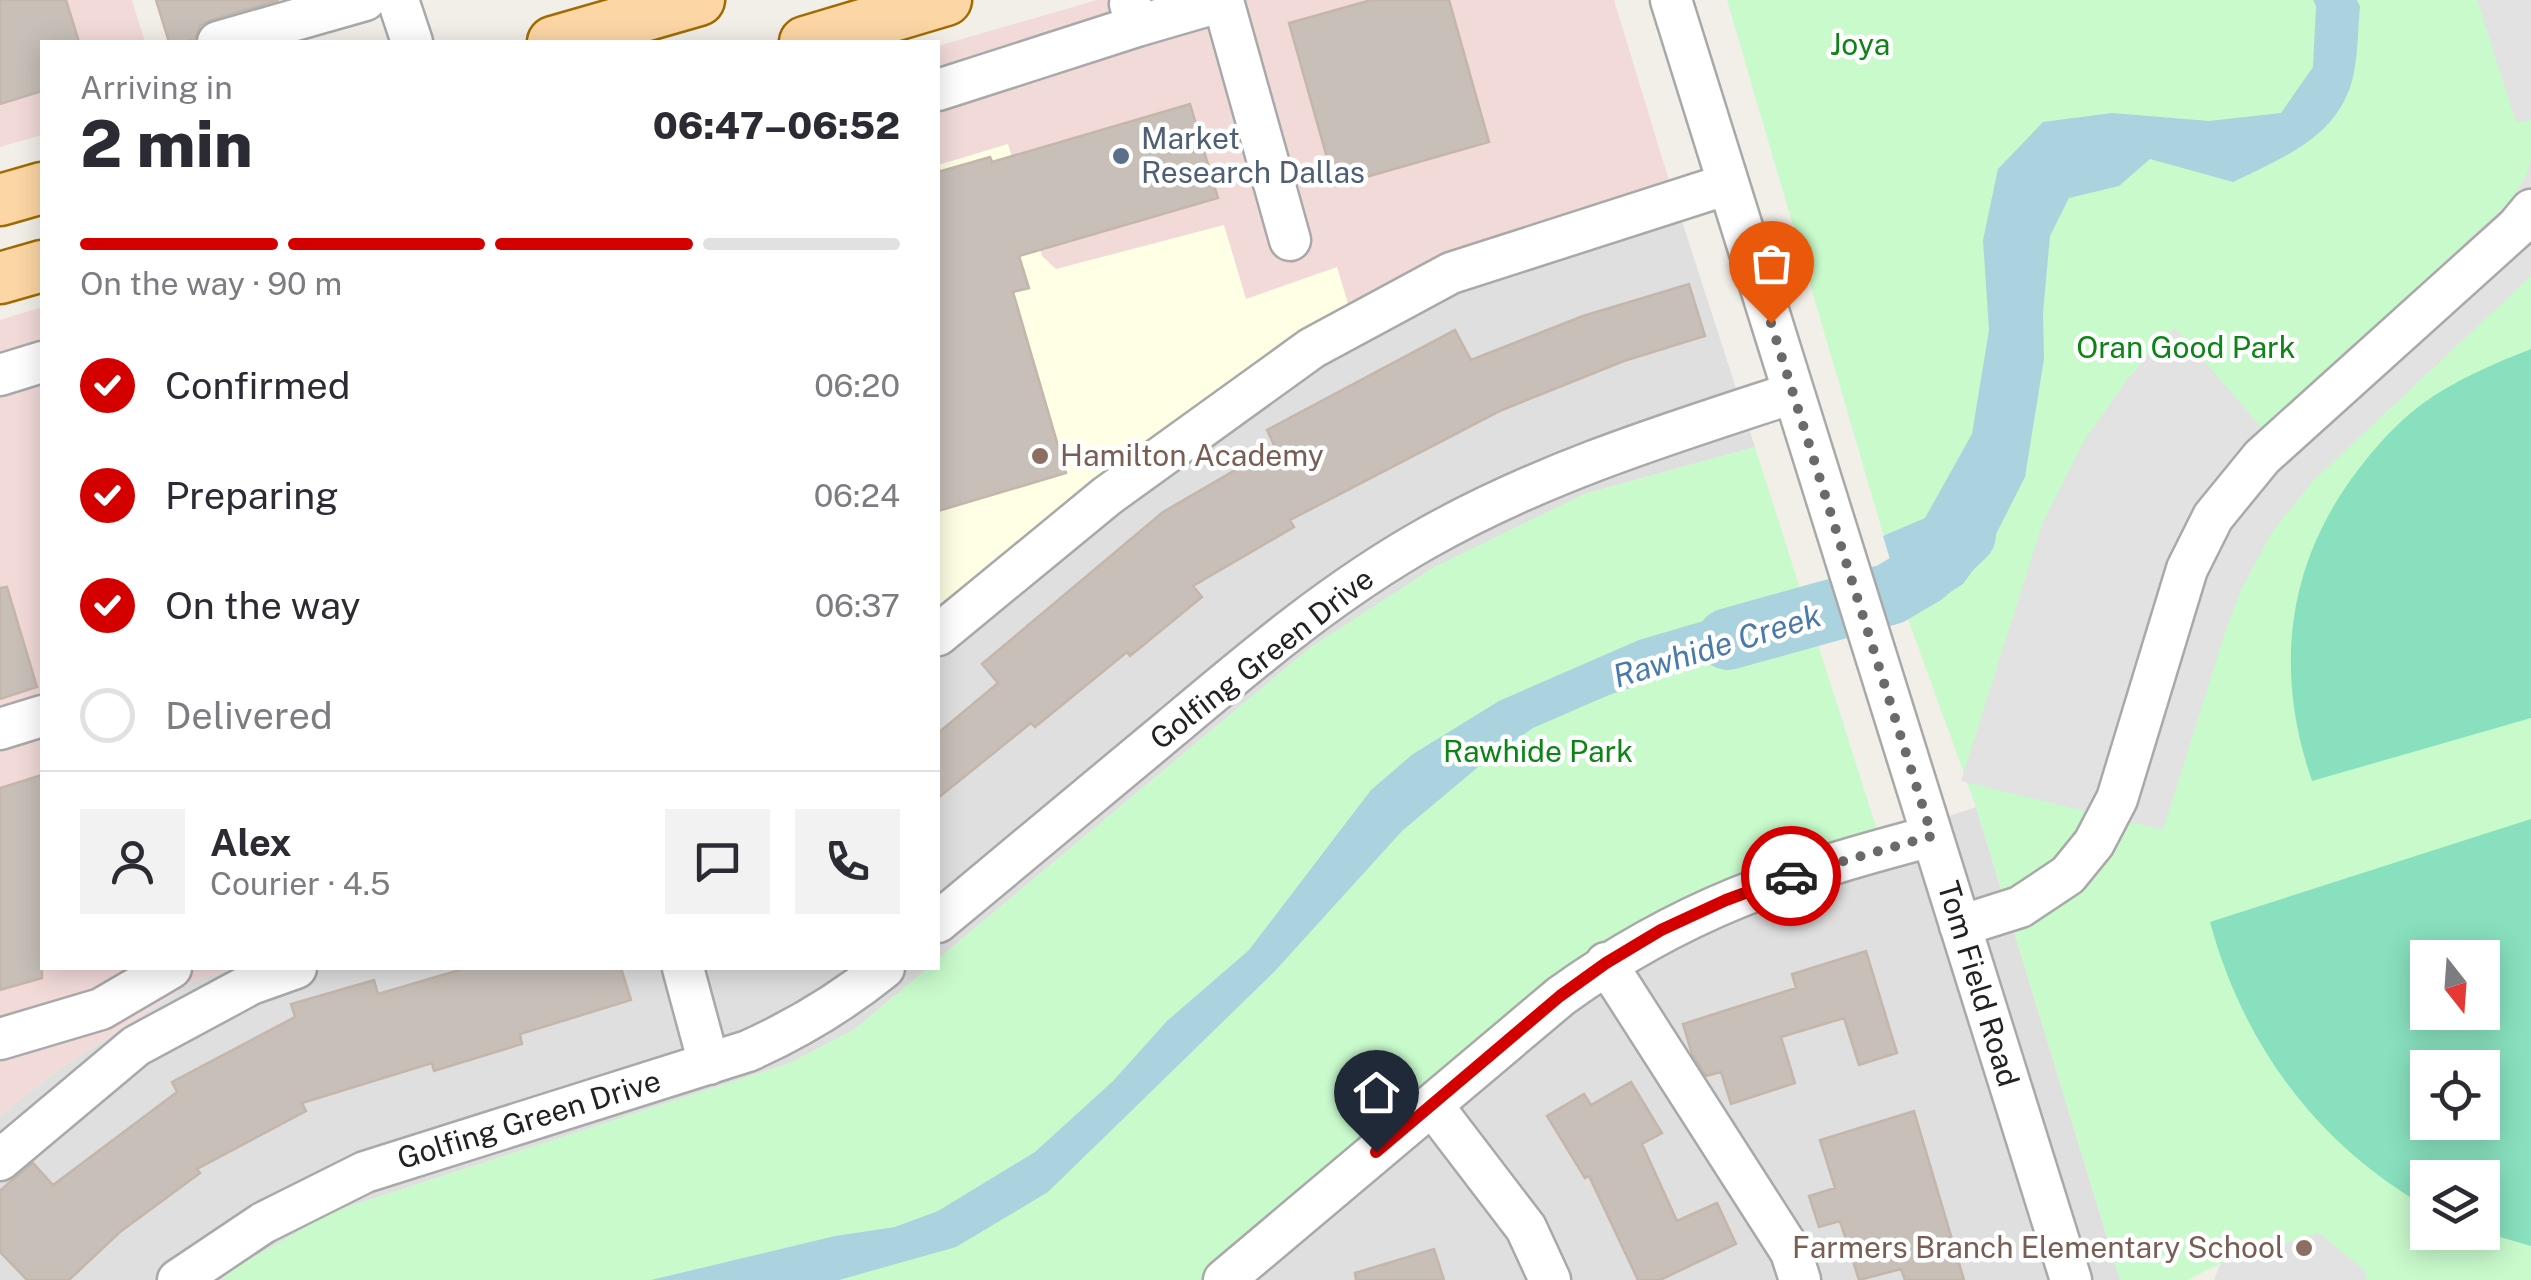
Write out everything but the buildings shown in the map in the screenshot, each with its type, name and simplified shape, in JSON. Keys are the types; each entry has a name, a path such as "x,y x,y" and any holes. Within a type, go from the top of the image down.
{"main road":[{"path":"557,40 613,12 699,0"},
{"path":"812,40 946,0"},
{"path":"0,200 40,189"},
{"path":"0,278 40,267"}],"street":[{"path":"225,40 365,0"},
{"path":"398,0 411,40"},
{"name":"Tom Field Road","path":"1672,0 2071,1280"},
{"path":"940,89 1133,13 1224,1 1290,240"},
{"path":"940,633 1107,496 1312,348 1451,273 1728,184"},
{"path":"1960,926 2020,907 2068,875 2094,844 2117,799 2187,568 2214,517 2262,457 2517,227 2531,210"},
{"path":"0,375 40,363"},
{"name":"Golfing Green Drive","path":"940,920 1274,642 1355,582 1427,538 1515,492 1613,452 1793,392"},
{"path":"0,729 40,717"},
{"path":"1236,1276 1432,1104 1560,996 1606,963 1661,930 1726,900 1790,876 1932,836"},
{"path":"1606,963 1791,1252 1800,1280"},
{"path":"0,1039 101,1010 168,970"},
{"path":"0,1160 136,1046 251,984 290,970"},
{"path":"683,970 709,1064"},
{"name":"Golfing Green Drive","path":"178,1280 263,1223 364,1172 709,1064 791,1032 881,970"},
{"path":"1432,1104 1526,1228 1550,1280"}],"shaded area":[{"path":"0,0 132,0 144,40 40,40 40,136 0,147"},
{"path":"1097,0 1614,0 1671,187 1524,233 940,614 940,45"},
{"path":"2477,0 2531,0 2531,120 2516,122"},
{"name":"Hamilton Academy","path":"1008,144 1042,256 1056,269 1224,225 1246,299 1337,267 1349,307 940,604 940,164"},
{"path":"2531,160 2531,276 2312,482 2272,532 2227,626 2163,830 1961,781 2043,522 2084,441 2150,353 2175,328 2264,430 2511,200"},
{"path":"1671,187 1755,447 1584,494 1311,647 940,957 940,613 1174,420"},
{"path":"40,308 40,970 229,970 193,981 58,1070 0,1115 0,320"},
{"path":"1976,807 2120,1280 1209,1280 1567,981 1880,839"},
{"path":"229,970 926,970 855,1029 790,1063 332,1212 221,1280 0,1280 0,1115 58,1070 193,981"},
{"name":"Farmers Branch Elementary School","path":"2319,1233 2364,1270 2367,1280 2214,1280 2221,1263"}],"green space":[{"name":"Oran Good Park","path":"1727,0 2531,0 2531,1280 2367,1280 2364,1270 2221,1263 2187,1280 2120,1280 1976,807 1908,619"},
{"path":"2531,349 2531,718 2312,781 2300,740 2291,659 2302,581 2315,543 2358,470 2413,411 2461,380"},
{"name":"Rawhide Park","path":"1755,447 1880,839 1703,900 1209,1280 221,1280 332,1212 790,1063 855,1029 926,970 940,970 940,957 1311,647 1434,567 1584,494"},
{"path":"2531,819 2531,1246 2500,1237 2500,1160 2410,1160 2410,1196 2351,1153 2319,1122 2264,1049 2224,967 2210,922"}],"water":[{"name":"Rawhide Creek","path":"2313,0 2357,0 2360,6 2355,69 2346,98 2322,130 2306,143 2233,182 2150,159 2119,186 2069,198 2050,236 2043,313 2044,359 2025,477 1989,548 1963,584 1908,619 1883,536 1925,518 1972,434 1989,330 1983,240 1998,169 2043,122 2112,113 2209,121 2281,113 2313,67"},
{"name":"Rawhide Creek","path":"1802,592 1817,640 1726,657 1609,695 1533,728 1484,762 1402,831 1275,971 1048,1192 956,1247 839,1280 651,1280 835,1236 895,1227 938,1211 1035,1152 1113,1081 1167,1021 1249,950 1371,790 1413,754 1499,701 1639,640"}],"waterway":[{"name":"Rawhide Creek","path":"1728,639 1890,594 1924,574 1965,535"}],"way so far":[{"path":"1771,323 1932,836 1791,876"}],"place":[{"name":"Market Research Dallas","path":"1121,156"},
{"name":"Hamilton Academy","path":"1040,456"},
{"name":"Farmers Branch Elementary School","path":"2304,1248"}],"route":[{"path":"1376,1152 1560,996 1606,963 1661,930 1791,876"}],"park label":[{"name":"Joya","path":"1860,45"}]}
